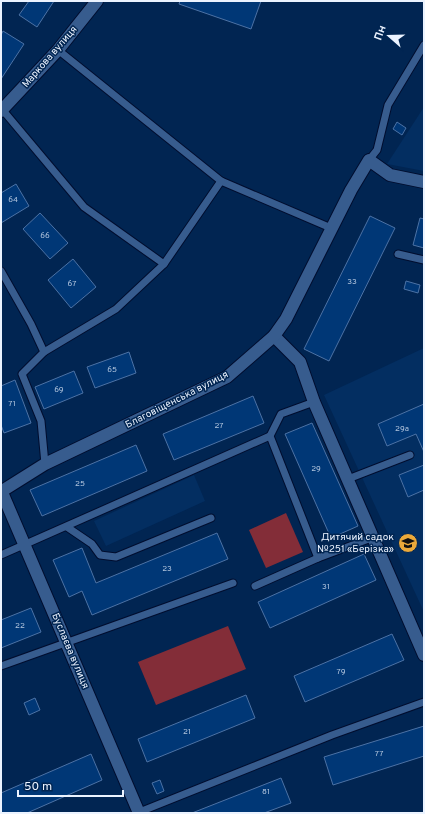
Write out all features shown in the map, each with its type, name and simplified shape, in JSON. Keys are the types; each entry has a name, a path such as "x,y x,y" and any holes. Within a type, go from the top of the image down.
{"street":[{"name":"Маркова вулиця","path":"2,110 58,50 97,1"},
{"path":"369,160 390,175 424,182"},
{"name":"Благовіщенська вулиця","path":"1,491 45,464 226,377 274,336 286,319 331,228 369,160"},
{"path":"274,336 300,362 314,402 374,536 424,655"},
{"name":"Буслаєва вулиця","path":"1,491 138,813"}],"lane":[{"path":"369,160 377,150 388,105 424,45"},
{"path":"58,50 221,181 331,228"},
{"path":"2,110 84,207 164,264"},
{"path":"45,464 41,421 22,374 44,352 116,309 164,264 221,181"},
{"path":"398,254 424,260"},
{"path":"1,271 31,324 44,352"},
{"path":"1,555 25,546 270,436 281,414 314,402"},
{"path":"270,436 318,558"},
{"path":"348,479 410,455"},
{"path":"67,527 92,544 100,555 116,557 211,518"},
{"path":"255,586 318,558 374,536"},
{"path":"1,666 233,583"},
{"path":"138,813 332,735 424,702"}],"shaded area":[{"path":"424,107 424,171 387,164"},
{"name":"Дитячий садок №251 «Берізка»","path":"424,348 424,612 324,395"},
{"path":"194,475 205,501 106,546 94,521"},
{"path":"286,513 303,552 266,568 249,530"},
{"path":"228,626 246,669 156,705 138,662"}],"building":[{"path":"29,1 54,1 37,27 19,15"},
{"path":"180,1 261,1 251,29 179,4"},
{"path":"3,31 24,44 1,79 1,35"},
{"path":"397,122 406,128 402,135 393,129"},
{"path":"16,184 29,206 1,223 1,193"},
{"path":"40,213 68,243 50,259 23,229"},
{"path":"370,216 395,228 329,361 304,349"},
{"path":"420,218 424,219 424,248 413,245"},
{"path":"73,259 96,287 71,308 48,280"},
{"path":"406,281 420,285 418,293 404,289"},
{"path":"129,352 136,373 95,388 87,367"},
{"path":"74,371 83,393 44,409 35,387"},
{"path":"15,380 31,423 4,433 1,425 1,386"},
{"path":"253,396 264,423 174,460 163,434"},
{"path":"424,404 424,452 416,434 387,446 378,424"},
{"path":"312,423 358,526 331,538 285,434"},
{"path":"136,445 147,471 42,516 30,490"},
{"path":"424,465 424,490 408,497 399,475"},
{"path":"217,533 228,559 92,615 82,591 69,597 53,560 82,548 96,583"},
{"path":"364,554 376,580 270,628 258,602"},
{"path":"31,608 41,632 1,648 1,620"},
{"path":"392,634 404,660 305,702 294,676"},
{"path":"246,695 255,718 147,762 138,739"},
{"path":"35,698 40,710 29,715 24,703"},
{"path":"424,726 424,756 333,785 324,757"},
{"path":"91,754 102,780 27,813 1,813 1,793"},
{"path":"281,778 291,803 264,813 192,813"},
{"path":"160,780 164,791 157,794 152,783"}],"place":[{"name":"Дитячий садок №251 «Берізка»","path":"408,543"}]}
